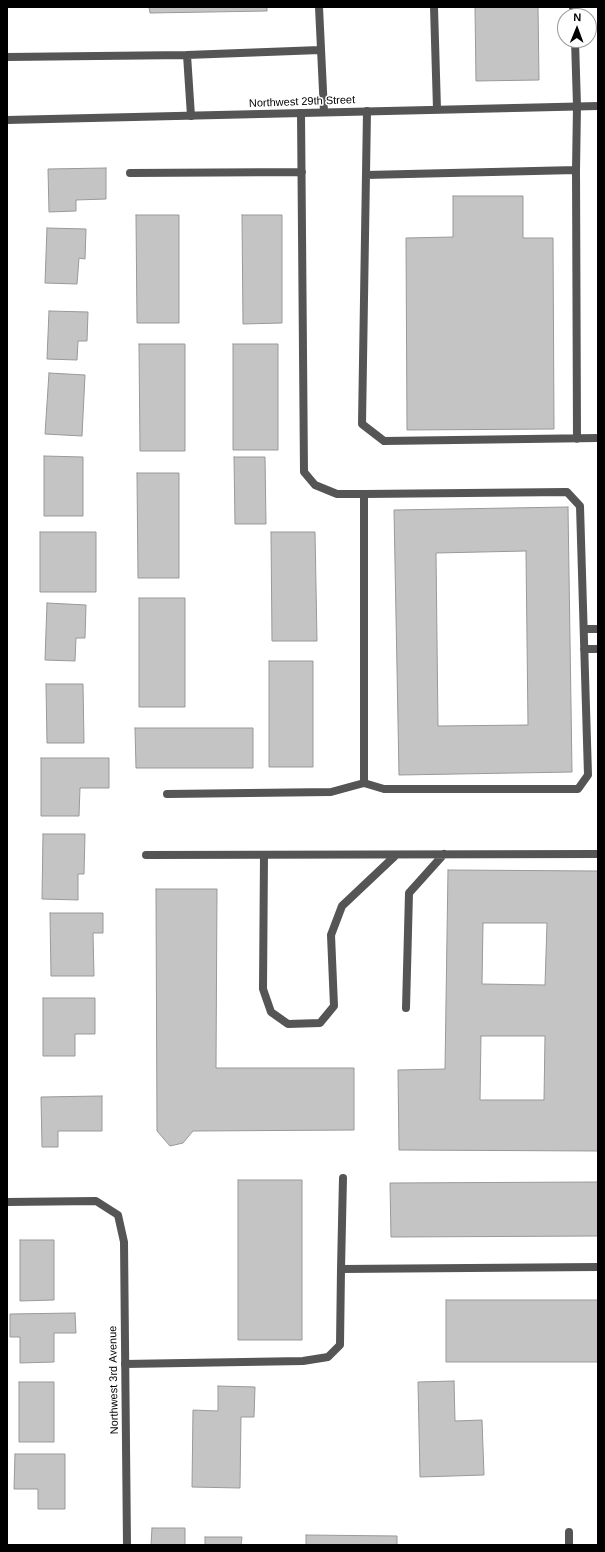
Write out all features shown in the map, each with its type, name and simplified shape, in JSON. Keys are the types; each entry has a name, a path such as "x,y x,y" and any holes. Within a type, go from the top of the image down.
{"street":[{"path":"319,7 324,112"},
{"path":"434,7 437,109"},
{"path":"574,48 577,106 577,439"},
{"path":"7,57 187,55 320,50"},
{"path":"187,55 191,116"},
{"name":"Northwest 29th Street","path":"7,120 598,106"},
{"path":"367,111 362,424 384,441 598,438"},
{"path":"167,794 331,792 364,783 384,789 578,789 588,775 580,506 567,492 337,494 315,485 304,472 301,113"},
{"path":"366,175 576,170"},
{"path":"130,173 302,172"},
{"path":"364,494 364,783"},
{"path":"584,630 598,629"},
{"path":"584,649 598,649"},
{"path":"406,1008 409,893 444,854"},
{"path":"146,856 598,854"},
{"path":"264,855 263,989 271,1012 288,1024 320,1024 334,1006 331,935 342,906 396,855"},
{"path":"125,1364 303,1361 328,1357 340,1345 343,1178"},
{"name":"Northwest 3rd Avenue","path":"7,1202 96,1201 118,1215 124,1242 127,1545"},
{"path":"341,1269 598,1267"},
{"path":"569,1532 569,1545"}],"building":[{"path":"149,7 267,7 267,11 150,13"},
{"path":"475,7 538,7 539,80 476,81"},
{"path":"106,168 106,199 76,200 76,211 49,212 48,169"},
{"path":"453,196 523,196 523,238 553,238 554,429 407,430 406,238 453,237"},
{"path":"136,215 179,215 179,323 137,323"},
{"path":"242,215 282,215 282,323 243,324"},
{"path":"47,228 86,229 85,259 79,258 77,284 45,283"},
{"path":"49,311 88,312 87,341 78,341 77,360 47,359"},
{"path":"139,344 185,344 185,451 140,451"},
{"path":"233,344 278,344 278,450 233,450"},
{"path":"49,373 85,375 82,436 45,434"},
{"path":"44,456 83,457 83,516 44,516"},
{"path":"234,457 265,457 266,524 235,524"},
{"path":"137,473 179,473 179,578 138,578"},
{"path":"568,507 572,772 399,775 394,510","holes":["526,551 528,725 438,726 436,553"]},
{"path":"40,532 96,532 96,592 40,592"},
{"path":"271,532 315,532 317,641 272,641"},
{"path":"139,598 185,598 185,707 139,707"},
{"path":"47,603 86,605 85,638 76,638 75,661 45,660"},
{"path":"269,661 313,661 313,767 269,767"},
{"path":"46,684 83,684 84,743 47,743"},
{"path":"135,728 253,728 253,768 136,768"},
{"path":"41,758 109,758 109,788 80,788 79,816 41,816"},
{"path":"43,834 85,834 84,874 78,874 78,900 42,899"},
{"path":"448,870 598,871 598,1151 399,1150 398,1070 445,1069","holes":["483,923 547,923 545,985 482,984","481,1036 545,1036 544,1100 480,1100"]},
{"path":"156,889 217,889 216,1068 354,1068 354,1130 193,1131 183,1143 170,1146 157,1131"},
{"path":"50,913 103,913 103,933 93,933 94,976 51,976"},
{"path":"43,998 95,998 95,1034 75,1034 75,1056 43,1056"},
{"path":"102,1096 102,1131 58,1131 58,1147 42,1147 41,1097"},
{"path":"238,1180 302,1180 302,1340 238,1340"},
{"path":"598,1182 598,1236 391,1237 390,1183"},
{"path":"20,1240 54,1240 54,1300 20,1301"},
{"path":"446,1300 598,1300 598,1362 446,1362"},
{"path":"75,1313 76,1333 54,1333 54,1362 20,1363 20,1337 10,1337 10,1314"},
{"path":"454,1381 455,1421 482,1420 484,1475 420,1477 418,1382"},
{"path":"19,1382 54,1382 54,1442 19,1442"},
{"path":"218,1386 255,1387 254,1417 241,1417 240,1488 192,1487 193,1410 218,1411"},
{"path":"15,1454 65,1454 65,1509 38,1509 38,1489 14,1489"},
{"path":"152,1528 185,1528 185,1545 151,1545"},
{"path":"306,1535 397,1536 397,1545 306,1545"},
{"path":"205,1537 242,1537 241,1545 205,1545"}]}
